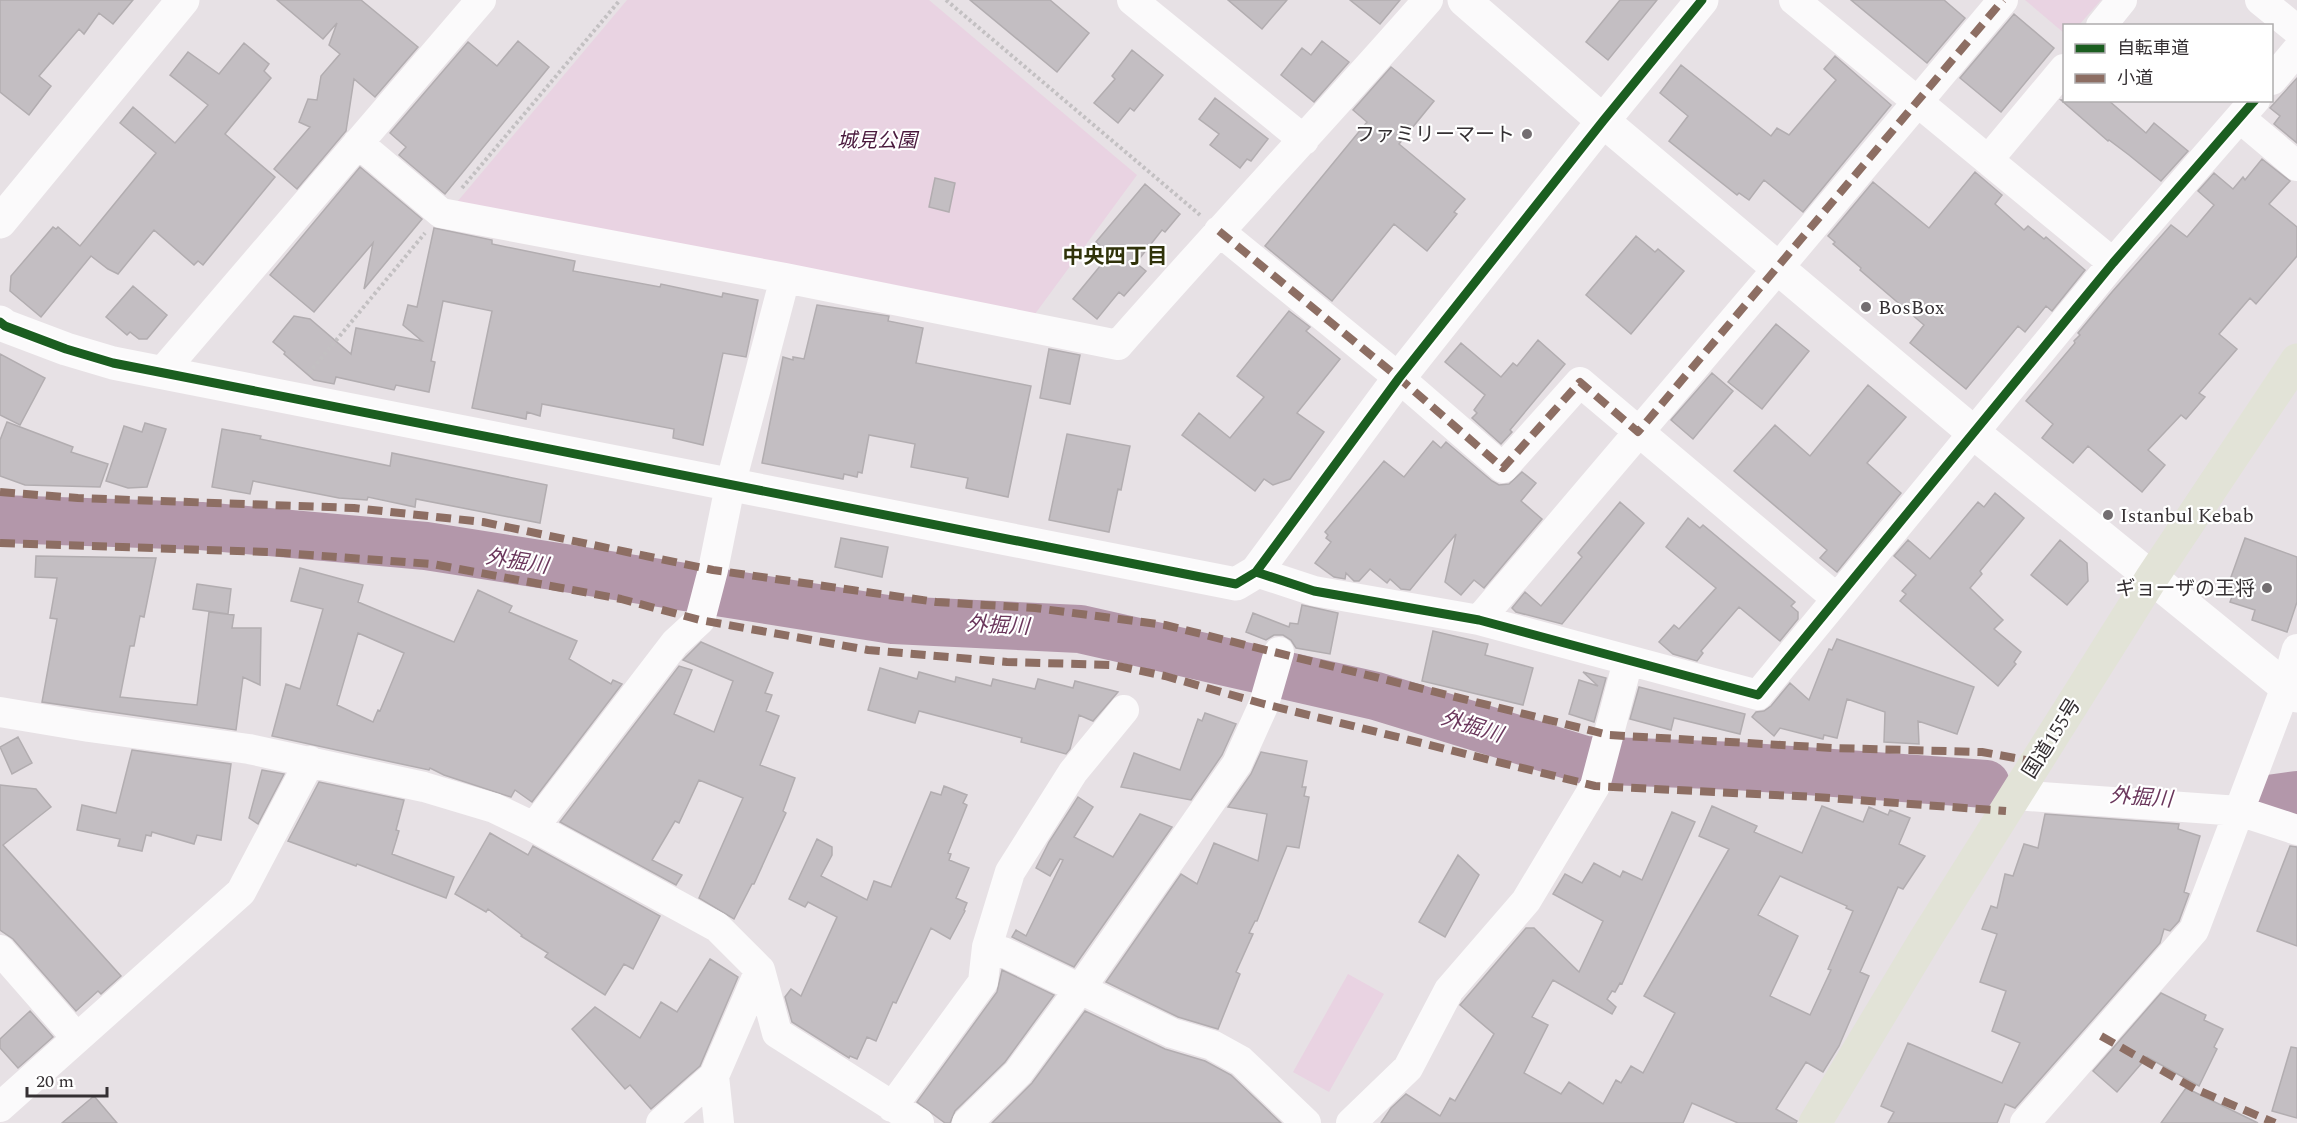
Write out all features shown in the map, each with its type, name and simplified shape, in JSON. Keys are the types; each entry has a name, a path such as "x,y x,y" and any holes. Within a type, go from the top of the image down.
{"highway":[{"name":"国道155号","path":"1815,1123 1926,938 2151,579 2297,360"}],"street":[{"path":"0,222 183,0"},
{"path":"162,372 481,0"},
{"path":"1132,0 1304,140"},
{"path":"358,143 441,213 785,278 1118,345 1428,0"},
{"path":"1464,0 1603,121 1974,433 2151,579 2292,691"},
{"path":"0,322 5,326 66,349 113,363 1236,584 1256,572 1399,378 1702,0"},
{"path":"1794,0 2114,263"},
{"path":"1479,620 2003,0"},
{"path":"2103,24 2122,0"},
{"path":"2260,0 2297,30"},
{"path":"2273,79 2297,50"},
{"path":"1988,160 2063,70"},
{"path":"1256,572 1314,591 1479,620 1758,695 2114,263 2247,109 2297,166"},
{"path":"1219,231 1399,378 1503,468 1580,382 1836,598"},
{"path":"534,827 675,642 700,620 730,486 785,278"},
{"path":"2025,1123 2194,930 2239,811 2292,691 2297,649"},
{"path":"967,1123 1018,1072 1080,989 1237,764 1264,704 1280,652"},
{"path":"1351,1123 1408,1068 1449,990 1526,901 1590,796 1595,786 1628,661"},
{"path":"892,1107 983,982 987,948 1010,872 1073,772 1124,710"},
{"path":"2,717 249,749 424,787 494,808 534,827 717,927 760,970 777,1033 919,1123"},
{"path":"0,1107 241,892 310,761"},
{"path":"2016,795 2239,811 2297,830"},
{"path":"987,948 1003,951 1172,1033 1212,1045 1241,1061 1306,1123"},
{"path":"0,950 77,1038"},
{"path":"661,1123 714,1076 760,970"},
{"path":"714,1076 719,1123"}],"path":[{"path":"946,0 1219,231"}],"green space":[{"name":"城見公園","path":"627,0 929,0 1137,175 1035,314 457,202"},
{"path":"2025,0 2101,0 2080,24 2063,24 2063,32"},
{"path":"1348,974 1384,994 1329,1092 1293,1072"}],"building":[{"path":"0,0 133,0 113,24 99,13 84,34 79,29 39,76 51,86 29,115 0,92"},
{"path":"277,0 361,0 418,47 375,97 354,79 346,131 297,189 274,169 310,127 299,122 308,99 317,100 321,76 340,54 329,45 337,23 323,39"},
{"path":"970,0 1050,0 1089,33 1057,72"},
{"path":"1228,0 1287,0 1262,29"},
{"path":"1350,0 1400,0 1380,24"},
{"path":"1620,0 1657,0 1608,60 1586,42"},
{"path":"1851,0 1944,0 1965,18 1927,63"},
{"path":"2014,14 2054,48 2001,112 1960,78"},
{"path":"518,41 549,67 445,194 399,155 406,147 390,133 468,42 497,66"},
{"path":"1322,41 1349,62 1314,102 1281,75 1302,48 1311,55"},
{"path":"244,43 269,64 264,71 271,78 225,134 275,177 203,265 198,261 194,265 154,230 118,274 91,256 41,317 10,291 11,276 53,227 56,229 58,227 80,246 156,153 120,123 133,107 175,143 208,105 170,75 188,52 219,74"},
{"path":"1132,50 1163,75 1134,111 1130,108 1118,123 1094,103 1115,79 1112,76"},
{"path":"1835,56 1891,105 1803,212 1764,180 1749,200 1739,193 1737,195 1669,141 1688,116 1660,93 1681,65 1771,136 1777,128 1789,135 1836,80 1824,69"},
{"path":"1391,67 1434,101 1399,144 1465,199 1454,212 1457,214 1427,251 1394,224 1332,301 1265,246 1367,122 1353,110"},
{"path":"2297,78 2297,143 2274,124 2280,116 2270,108"},
{"path":"1215,98 1268,139 1251,161 1247,159 1240,168 1210,145 1219,134 1199,119"},
{"path":"2063,102 2110,102 2146,133 2154,123 2188,151 2161,181 2108,141"},
{"path":"2262,159 2290,181 2269,204 2297,227 2297,256 2256,304 2250,298 2219,334 2237,349 2199,393 2205,397 2186,419 2181,415 2148,450 2165,465 2142,492 2088,446 2073,463 2042,438 2053,424 2026,401 2075,343 2074,341 2080,335 2078,333 2171,225 2187,237 2214,205 2198,191 2214,173 2233,189 2243,177 2245,180"},
{"path":"360,167 422,219 364,289 373,243 314,312 270,275"},
{"path":"1975,172 2002,195 1995,204 2024,230 2028,226 2044,239 2046,237 2085,270 2052,311 2046,306 2025,332 2018,326 1966,389 1910,343 1924,325 1860,270 1861,268 1833,244 1835,242 1828,236 1873,182 1929,228"},
{"path":"935,178 955,183 949,212 929,207"},
{"path":"1145,184 1180,214 1165,232 1162,230 1136,263 1146,271 1124,296 1119,292 1097,319 1073,299 1110,254 1096,242"},
{"path":"434,228 492,240 492,244 575,261 573,271 660,287 661,284 722,297 723,293 758,300 746,357 723,353 703,445 673,438 674,429 542,404 540,416 527,412 526,419 472,408 492,311 443,301 431,361 435,362 429,392 396,385 394,390 336,377 334,384 314,380 273,342 294,316 310,319 351,354 356,328 422,341 403,325 408,305 417,307"},
{"path":"1636,236 1655,252 1658,249 1684,271 1631,334 1586,295"},
{"path":"133,286 167,315 147,339 139,339 130,332 127,335 106,317"},
{"path":"817,305 889,316 888,321 923,328 916,363 1031,386 1008,497 966,488 968,478 911,467 915,444 869,435 862,473 858,472 857,477 844,474 843,479 762,463 783,357 793,360 793,357 804,359"},
{"path":"1289,311 1310,327 1306,331 1340,359 1297,413 1324,432 1290,479 1273,485 1264,479 1255,491 1182,435 1199,413 1230,438 1264,397 1237,376"},
{"path":"1776,324 1809,351 1762,409 1728,382"},
{"path":"1538,340 1565,364 1501,444 1472,418 1477,413 1474,410 1485,395 1445,362 1461,343 1501,377 1513,363 1517,366"},
{"path":"1049,349 1080,355 1070,404 1040,398"},
{"path":"0,354 45,378 20,425 0,415"},
{"path":"1712,373 1733,391 1693,439 1671,420"},
{"path":"1868,385 1906,417 1867,463 1901,493 1837,572 1820,558 1827,550 1734,471 1775,425 1810,456"},
{"path":"7,422 73,447 71,452 108,464 100,487 25,485 0,476 0,440"},
{"path":"145,423 166,429 147,487 128,488 106,481 124,426 142,432"},
{"path":"222,429 390,466 392,453 547,485 540,523 416,499 415,507 368,497 367,500 339,498 253,481 250,494 212,487"},
{"path":"1067,434 1130,446 1109,532 1049,520"},
{"path":"1433,441 1441,448 1446,442 1499,485 1509,484 1522,472 1536,483 1521,501 1542,519 1484,588 1474,580 1461,595 1445,582 1456,534 1410,590 1401,589 1390,579 1387,583 1370,569 1359,581 1354,581 1346,573 1345,579 1334,577 1315,563 1331,542 1326,538 1328,535 1325,532 1384,461 1404,477"},
{"path":"1995,493 2024,518 1980,571 1982,574 1970,588 2003,620 1994,629 2021,652 2014,662 2016,664 1998,686 1900,601 1906,594 1902,591 1916,575 1894,556 1908,540 1930,559 1978,502 1984,507"},
{"path":"1620,502 1644,523 1562,624 1516,612 1512,608 1525,592 1541,606 1582,557 1578,553"},
{"path":"1688,518 1700,528 1703,525 1795,602 1791,606 1798,612 1798,619 1780,641 1739,607 1701,651 1703,653 1697,661 1673,654 1659,642 1674,625 1679,629 1716,588 1666,547"},
{"path":"841,538 888,547 882,577 835,567"},
{"path":"2245,538 2297,557 2297,602 2287,632 2252,620 2255,610 2230,602 2233,594 2226,591"},
{"path":"2060,540 2087,563 2088,581 2067,605 2031,575"},
{"path":"36,556 156,558 144,617 140,616 134,646 130,646 120,697 197,705 209,612 234,615 232,628 261,628 260,685 243,677 236,730 42,702 57,619 50,618 57,578 35,577"},
{"path":"300,568 363,585 358,602 454,642 478,590 512,606 509,612 577,641 569,659 611,684 613,680 622,684 532,802 515,790 511,797 444,775 430,768 429,770 272,736 286,684 300,689 323,609 291,601","holes":["358,633 404,653 380,711 378,710 373,722 337,705"]},
{"path":"197,584 231,589 228,614 193,609"},
{"path":"1302,605 1338,613 1330,654 1296,648 1291,640 1283,635 1274,635 1266,640 1246,632 1253,613 1289,627 1290,623 1298,624"},
{"path":"1433,631 1488,644 1485,655 1533,668 1523,705 1422,681"},
{"path":"1837,639 1974,687 1957,734 1918,721 1919,744 1884,742 1885,712 1847,699 1837,738 1824,735 1823,739 1780,728 1774,736 1752,717 1756,712 1764,711 1771,706 1790,683 1809,700 1829,649 1832,650"},
{"path":"701,642 773,673 765,693 772,695 766,711 779,716 760,765 795,778 783,811 786,813 754,884 734,919 699,898 743,798 699,780 679,823 675,821 652,860 682,875 676,885 560,822 679,666 692,670 674,714 714,732 733,681 683,660"},
{"path":"880,668 917,679 919,672 955,682 956,677 991,686 993,679 1035,689 1038,679 1073,688 1075,681 1118,692 1093,721 1079,715 1070,749 1066,754 1021,742 1022,738 919,711 915,723 868,710"},
{"path":"1583,672 1606,678 1594,722 1569,714 1579,680 1598,686"},
{"path":"1639,687 1745,714 1740,734 1674,718 1671,730 1630,719"},
{"path":"1205,713 1236,724 1222,755 1191,800 1121,787 1134,753 1180,770 1198,719 1202,721"},
{"path":"18,737 32,763 12,774 0,747"},
{"path":"132,750 231,764 221,840 197,835 194,844 152,832 151,836 146,835 142,851 118,846 120,839 77,830 82,805 116,813"},
{"path":"1261,752 1307,761 1302,787 1306,787 1304,796 1309,797 1299,848 1287,846 1257,921 1249,933 1253,934 1236,972 1240,974 1218,1029 1178,1017 1106,982 1181,874 1197,884 1214,843 1258,861 1267,814 1228,807 1251,774"},
{"path":"262,770 284,774 258,824 249,818"},
{"path":"319,782 404,800 396,830 399,831 392,854 454,877 446,898 288,841"},
{"path":"0,785 36,789 51,807 3,845 121,976 101,994 98,991 76,1011 13,939 0,930"},
{"path":"944,786 967,795 963,803 967,805 948,853 951,854 949,860 969,868 956,898 967,903 965,911 950,939 931,928 876,1041 867,1037 857,1059 850,1056 849,1058 792,1022 785,997 791,989 801,996 837,917 808,902 805,907 789,899 817,839 832,847 832,855 821,876 867,900 874,881 891,887 931,792 941,795"},
{"path":"1078,797 1093,807 1074,837 1113,857 1140,814 1172,827 1074,967 1012,937 1016,930 1026,936 1063,860 1060,859 1050,876 1036,868 1049,842"},
{"path":"1712,806 1757,826 1754,832 1802,853 1822,806 1863,822 1869,807 1888,815 1890,810 1910,818 1899,844 1925,856 1903,889 1898,887 1860,972 1869,976 1839,1046 1823,1072 1806,1062 1776,1109 1797,1121 1796,1123 1738,1123 1692,1103 1683,1123 1381,1123 1391,1108 1406,1094 1440,1116 1450,1098 1455,1101 1494,1034 1460,1005 1526,928 1534,928 1579,972 1603,921 1553,894 1565,874 1582,883 1594,863 1620,877 1623,871 1642,880 1672,812 1695,822 1622,984 1620,983 1615,992 1612,991 1607,999 1616,1007 1612,1014 1553,980 1532,1017 1548,1025 1524,1073 1561,1094 1569,1082 1603,1104 1616,1080 1621,1083 1631,1066 1643,1073 1675,1013 1644,996 1729,849 1699,836","holes":["1780,876 1847,906 1846,908 1853,911 1828,969 1831,970 1810,1015 1770,996 1798,936 1758,915"]},
{"path":"2045,814 2179,824 2178,829 2200,836 2184,892 2189,894 2179,921 2170,931 2164,929 2160,943 2015,1108 2005,1104 1997,1123 1888,1123 1894,1112 1881,1106 1908,1043 2002,1083 2020,1043 1992,1031 2006,991 1980,982 1997,934 1982,929 1991,906 1997,908 2005,874 2013,876 2024,844 2038,848"},
{"path":"490,833 528,855 533,846 660,916 633,969 624,964 605,995 545,957 548,953 521,936 488,909 486,912 455,894"},
{"path":"2290,846 2297,847 2297,946 2257,931"},
{"path":"1458,855 1479,875 1445,937 1419,922"},
{"path":"710,959 738,977 700,1066 651,1109 630,1085 625,1089 572,1029 595,1007 640,1038 661,1002 677,1012"},
{"path":"1002,970 1054,995 1005,1062 955,1111 950,1123 945,1123 917,1102 997,992"},
{"path":"2161,993 2206,1015 2204,1020 2223,1029 2214,1047 2217,1049 2199,1086 2147,1057 2117,1092 2093,1071"},
{"path":"30,1011 53,1037 18,1068 0,1048 0,1039"},
{"path":"1085,1011 1165,1049 1205,1061 1231,1075 1281,1123 992,1123 1032,1083"},
{"path":"2291,1047 2297,1048 2297,1118 2272,1111"},
{"path":"2186,1088 2258,1123 2161,1123"},
{"path":"94,1096 117,1123 62,1123"}],"waterway":[{"name":"外掘川","path":"0,519 201,526 426,546 893,620 1080,629 1376,696 1585,760 1736,766 1986,784"},
{"name":"外掘川","path":"2254,801 2297,795"}],"marked path":[{"path":"1219,231 1399,378 1503,468 1580,382 1638,432 2003,0"},
{"path":"0,492 78,498 354,508 483,522 713,570 936,602 1035,608 1165,625 1609,735 1833,748 1982,752 2037,762"},
{"path":"0,543 269,552 432,564 621,599 700,620 868,650 1007,662 1113,665 1165,676 1264,704 1595,786 1815,797 2006,811"},
{"path":"2101,1036 2195,1089 2275,1123"}],"cycle path":[{"path":"0,322 5,326 66,349 113,363 1236,584 1256,572 1399,378 1702,0"},
{"path":"1256,572 1314,591 1479,620 1758,695 2113,263 2253,102"}],"place":[{"name":"ファミリーマート","path":"1527,134"},
{"name":"BosBox","path":"1866,307"},
{"name":"Istanbul Kebab","path":"2108,515"},
{"name":"ギョーザの王将","path":"2267,588"}],"district":[{"name":"中央四丁目","path":"1115,256"}]}
